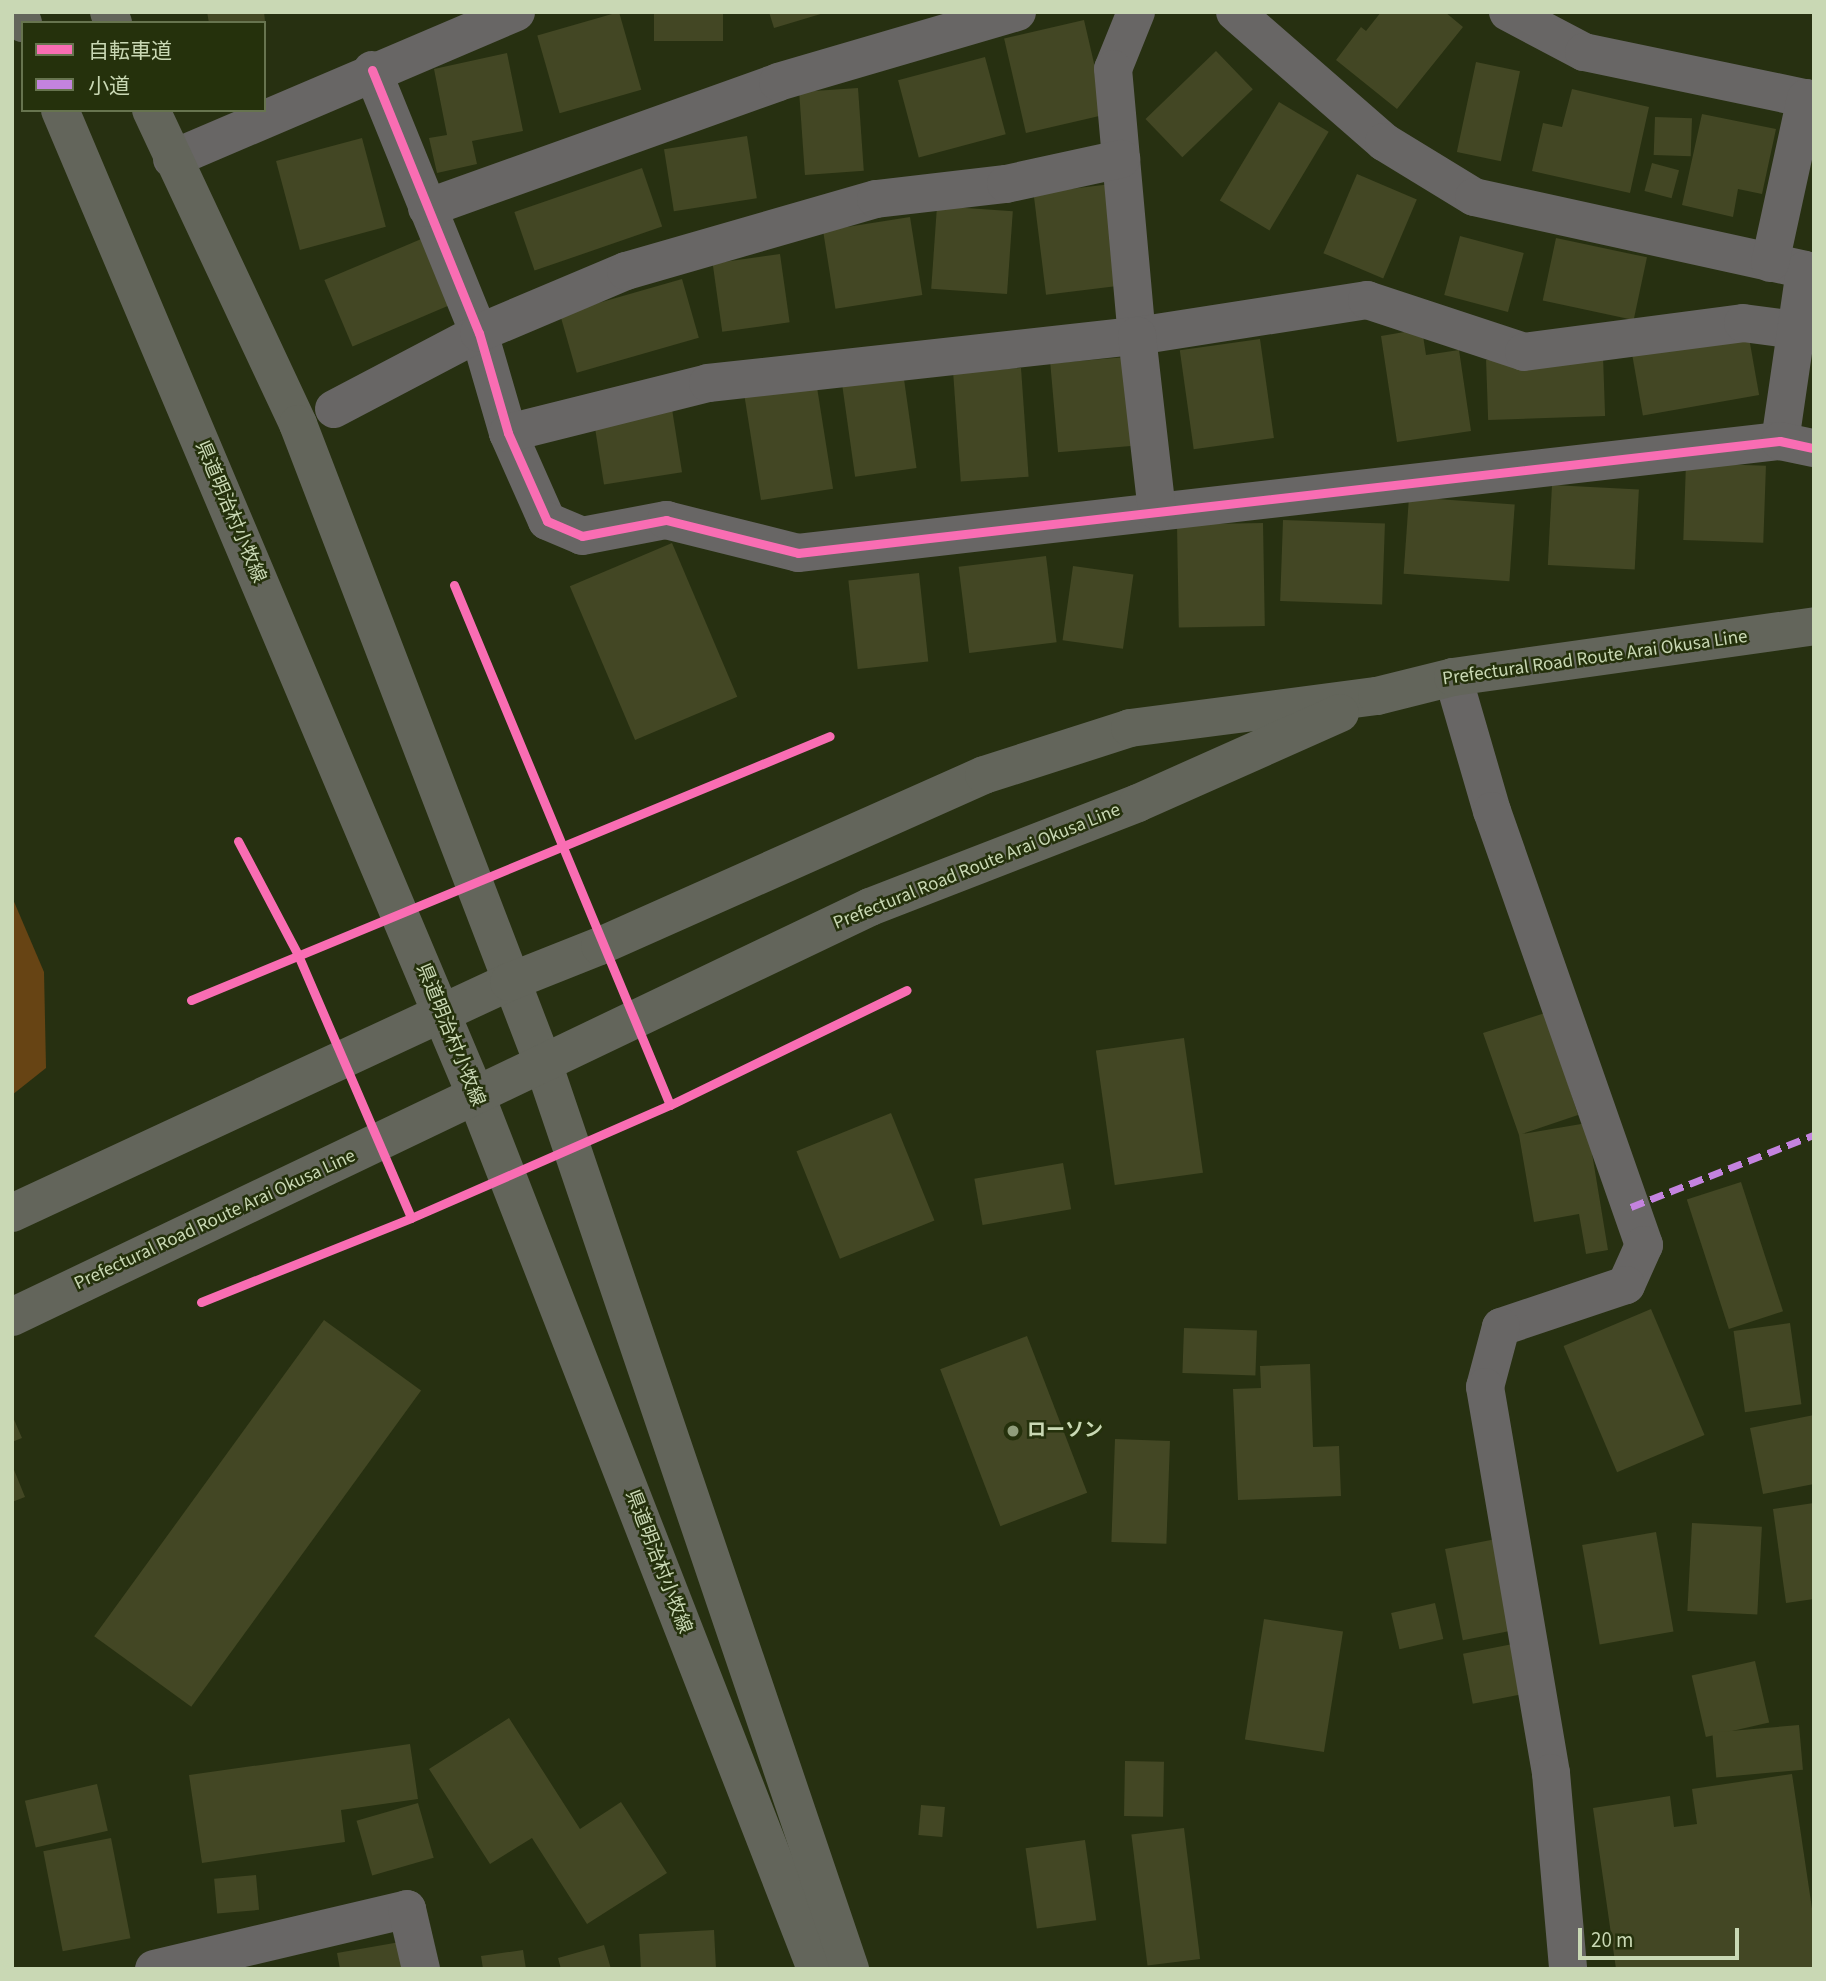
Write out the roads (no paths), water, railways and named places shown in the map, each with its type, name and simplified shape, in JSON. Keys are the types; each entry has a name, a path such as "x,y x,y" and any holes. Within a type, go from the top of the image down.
{"main road":[{"name":"県道明治村小牧線","path":"61,112 476,1096 816,1969"},
{"path":"152,112 298,424 509,982 543,1063 850,1969"},
{"name":"Prefectural Road Route Arai Okusa Line","path":"12,1213 443,1016 509,982 600,946 984,775 1130,728 1377,696 1453,677 1814,626"},
{"name":"Prefectural Road Route Arai Okusa Line","path":"12,1317 870,907 1138,803 1377,696"}],"street":[{"path":"172,159 372,70 516,12"},
{"path":"427,208 778,82 1017,12"},
{"path":"1136,12 1113,69 1137,336 1157,511"},
{"path":"372,70 478,333 508,433 547,521 582,536 666,520 798,553 1157,511 1797,444 1796,330 1805,270 1474,197 1384,142 1235,12"},
{"path":"1508,12 1584,52 1810,99 1770,262"},
{"path":"334,409 478,333 626,271 876,199 1006,184 1121,159"},
{"path":"508,433 708,383 1137,336 1367,300 1524,352 1743,323 1796,330"},
{"path":"1453,677 1492,811 1644,1245 1626,1285 1500,1327 1485,1387 1551,1773 1569,1969"},
{"path":"154,1969 407,1909 421,1969"}],"place":[{"name":"ローソン","path":"1013,1431"}]}
